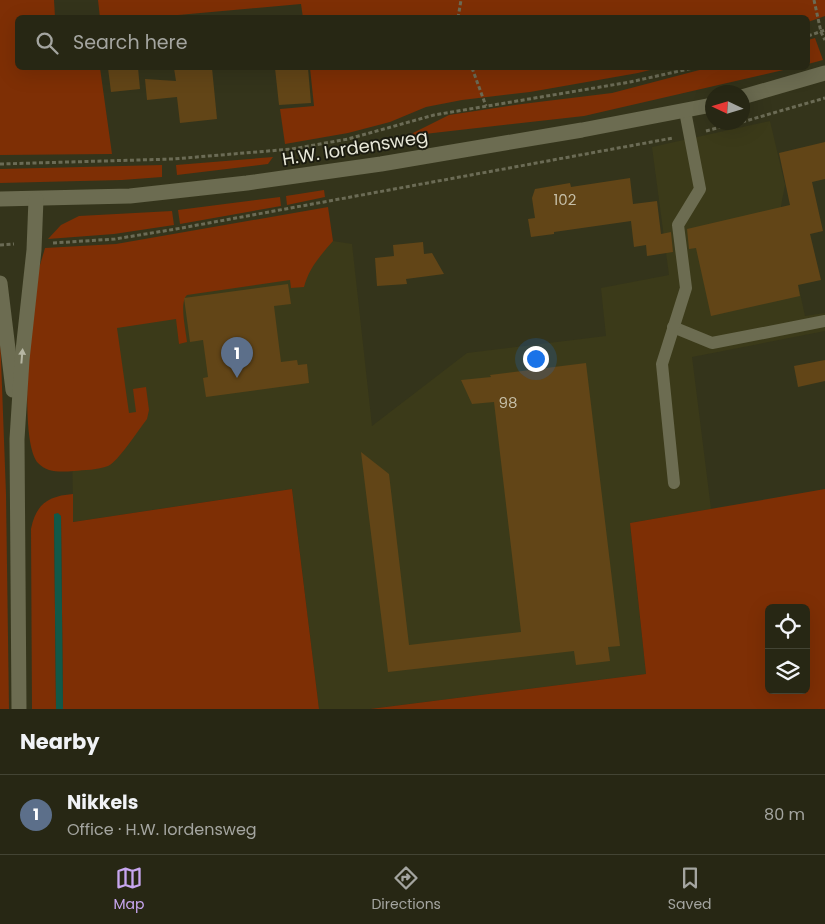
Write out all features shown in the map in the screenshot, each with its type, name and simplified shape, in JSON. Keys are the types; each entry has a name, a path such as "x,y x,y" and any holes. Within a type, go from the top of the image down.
{"main road":[{"path":"750,95 825,73"},
{"name":"H.W. Iordensweg","path":"0,199 130,196 247,184 572,132 705,107"},
{"path":"19,709 17,439 22,360 34,244 36,199"},
{"path":"0,283 10,358 17,439"}],"lane":[{"path":"674,483 662,364 686,288 678,225 700,189 685,111"},
{"path":"673,327 712,343 825,321"}],"path":[{"path":"458,15 461,0"},
{"path":"814,0 825,40"},
{"path":"810,35 823,31"},
{"path":"473,70 486,106"},
{"name":"H.W. Iordensweg","path":"0,164 173,159 264,153 348,139 434,115 630,82 684,70"},
{"path":"750,119 825,98"},
{"path":"34,244 115,239 176,229 707,130"}],"shaded area":[{"path":"0,0 54,0 55,15 15,15 15,70 100,70 112,154 0,155"},
{"path":"98,0 825,0 825,16 810,21 810,15 303,15 301,4 178,15 100,15"},
{"path":"815,38 823,60 810,63 810,39"},
{"path":"310,70 650,70 530,92 462,100 426,107 390,122 348,133 285,144 280,109 314,106"},
{"path":"699,70 783,70 718,85 705,85 705,88 584,116 407,136 449,115 612,93"},
{"path":"770,121 785,185 781,206 805,316 825,313 825,331 692,357 711,509 630,523 646,674 370,709 319,709 292,489 73,522 72,422 80,289 333,241 352,244 372,426 467,353 606,336 601,288 669,275 652,147 729,130 750,130 750,125"},
{"path":"273,157 268,164 177,175 176,165"},
{"path":"162,165 162,177 122,180 0,183 0,169"},
{"path":"324,190 325,197 287,205 286,196"},
{"path":"280,197 281,206 180,224 178,210"},
{"path":"328,207 333,241 312,268 304,287 291,288 290,280 187,295 183,304 183,310 187,342 179,344 176,319 117,328 129,413 136,412 133,389 146,387 149,410 147,419 123,452 112,463 100,468 64,472 46,469 38,463 32,450 27,404 31,320 36,281 45,248 116,244"},
{"path":"172,211 174,225 114,234 48,239 61,225 79,216"},
{"path":"0,333 6,494 9,709 0,709"},
{"path":"292,489 319,709 63,709 61,516 54,514 56,709 32,709 31,529 36,513 44,503 50,499 73,494 73,522"},
{"path":"825,489 825,709 370,709 646,674 630,523"}],"water":[{"path":"58,513 61,516 63,709 56,709 54,514"}],"building":[{"path":"108,70 138,70 140,89 111,92"},
{"path":"174,70 212,70 217,119 180,123 177,97 147,100 145,79 176,81"},
{"path":"275,70 308,70 311,103 279,105"},
{"path":"825,142 825,179 812,182 823,231 810,234 821,280 798,285 800,296 711,316 696,248 689,249 687,229 790,205 779,153"},
{"path":"630,178 633,204 657,201 661,234 671,232 673,252 647,256 646,245 634,247 631,221 531,237 528,219 535,218 532,198 535,189 570,183 571,187"},
{"path":"423,242 424,254 432,253 444,274 406,279 407,284 377,286 375,258 394,256 393,245"},
{"path":"288,284 291,304 274,306 281,362 297,360 298,365 307,364 309,383 206,397 203,378 208,377 203,340 190,342 184,298"},
{"path":"825,360 825,381 798,387 794,366"},
{"path":"586,363 620,646 608,647 610,661 576,665 574,651 388,672 361,452 389,474 409,645 521,632 494,402 472,404 461,380"}],"place":[{"name":"Nikkels","path":"237,378"}]}
